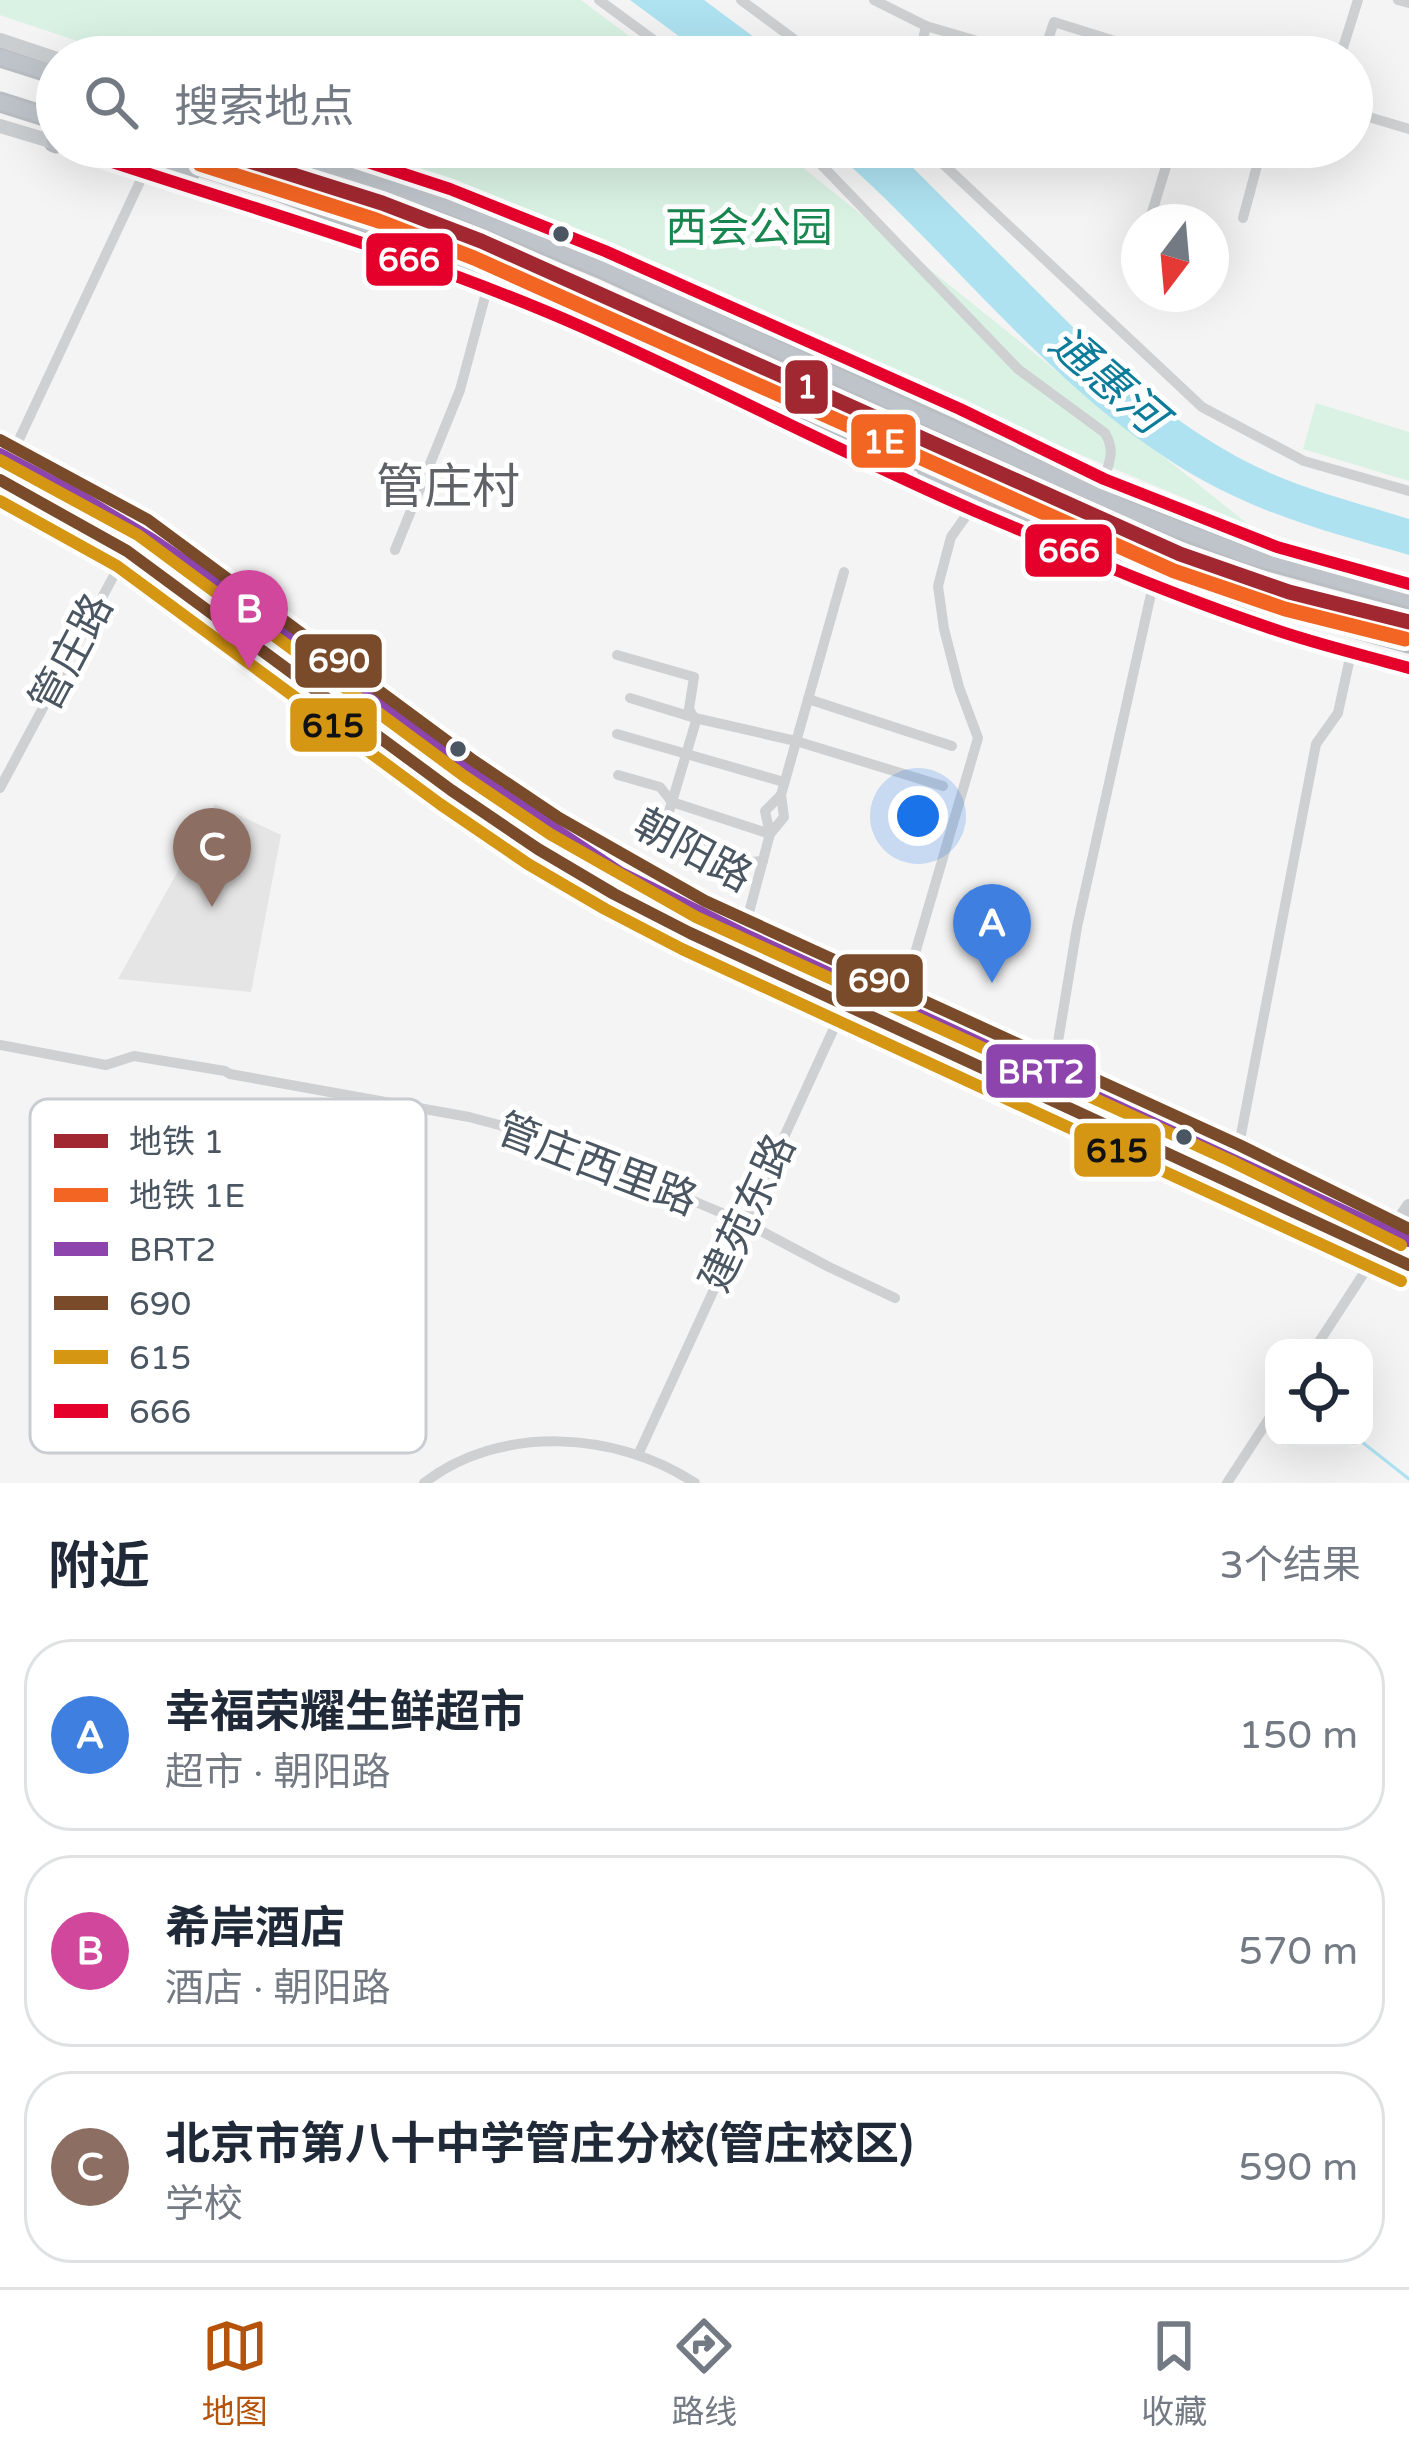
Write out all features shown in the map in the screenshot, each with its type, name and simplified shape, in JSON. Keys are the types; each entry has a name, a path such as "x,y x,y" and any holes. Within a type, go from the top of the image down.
{"highway":[{"path":"0,57 36,68"},
{"path":"0,102 36,114"},
{"path":"172,168 278,191"},
{"path":"206,168 453,256 584,310 1127,554 1230,594 1409,643"},
{"path":"336,168 463,211 561,252 1136,513 1246,555 1409,598"},
{"path":"848,427 1087,555"},
{"name":"朝阳路","path":"8,451 138,535 585,851 698,913 853,988 1397,1234 1409,1252"},
{"name":"朝阳路","path":"0,464 138,535"}],"main road":[{"path":"0,40 36,52"},
{"path":"0,126 36,136"},
{"path":"130,168 290,217 487,289 704,381 971,509 1153,585 1272,628 1409,668"},
{"path":"386,168 605,251 960,409 1104,479 1277,548 1409,584"},
{"path":"1397,1234 1409,1206"}],"street":[{"path":"599,0 648,36"},
{"path":"741,0 790,36"},
{"path":"874,0 926,26 960,36"},
{"path":"1347,36 1358,0"},
{"path":"1398,0 1409,3"},
{"path":"1049,36 1054,22 1099,36"},
{"path":"924,36 926,26"},
{"path":"1373,118 1409,129"},
{"path":"825,168 1018,369 1105,434 1112,454 1104,479"},
{"path":"948,168 1202,407 1304,461 1409,491"},
{"path":"1155,204 1166,168"},
{"path":"1243,218 1256,168"},
{"path":"8,451 144,173"},
{"path":"395,550 460,390 487,289"},
{"name":"朝阳路","path":"0,440 8,451"},
{"name":"朝阳路","path":"0,480 138,535 525,795 632,862 747,920 853,988"},
{"path":"902,990 978,738 959,687 938,586 950,537 971,509"},
{"name":"朝阳路","path":"138,535 451,790 614,894 690,933 853,988 902,990 1239,1145 1397,1234 1409,1264"},
{"name":"管庄路","path":"0,788 138,535"},
{"path":"747,920 770,834 784,817 783,789 844,572"},
{"path":"1055,1060 1077,927 1153,585"},
{"path":"1239,1145 1316,745 1338,712 1351,653"},
{"path":"617,655 694,677 689,709 696,721 664,832 738,863 763,861"},
{"path":"630,698 943,786"},
{"path":"808,699 952,746"},
{"path":"617,734 783,789"},
{"path":"618,776 659,788 672,802 770,834"},
{"name":"建苑东路","path":"638,1455 853,988"},
{"name":"管庄西里路","path":"0,1045 106,1065 134,1056 370,1099"},
{"name":"管庄西里路","path":"426,1109 533,1134 744,1222 895,1298"},
{"path":"1321,1339 1397,1234"},
{"path":"1227,1483 1265,1425"},
{"path":"424,1483 476,1454 539,1440 586,1443 638,1455 694,1483"}],"shaded area":[{"path":"215,804 281,835 251,992 118,979"}],"green space":[{"path":"0,0 581,0 629,36 62,36 0,15"},
{"name":"西会公园","path":"395,168 803,168 1249,525"},
{"path":"1316,403 1409,432 1409,481 1303,449"}],"water":[{"path":"630,0 704,0 753,36 679,36"},
{"name":"通惠河","path":"852,168 913,168 1139,390 1248,463 1302,486 1409,519 1409,555 1299,522 1236,497 1177,465 1070,383"}],"waterway":[{"path":"1368,1447 1409,1479"}],"metro line":[{"name":"1E","path":"213,168 376,220 474,258 1174,571 1285,609 1405,639"},
{"name":"1","path":"271,168 481,241 1180,554 1289,592 1409,622"}],"transit line":[{"name":"666","path":"131,168 517,300 925,489 1084,557 1270,628 1409,668"},
{"name":"666","path":"386,168 605,251 960,409 1104,479 1277,547 1409,584"},
{"name":"690","path":"0,440 148,520 474,761 559,818 705,901 1239,1145 1409,1229"},
{"name":"BRT2","path":"0,454 78,495 226,589 510,799 621,873 1409,1241"},
{"name":"615","path":"0,460 138,535 464,776 550,834 696,917 1231,1161 1401,1245"},
{"name":"690","path":"0,480 127,551 451,790 614,894 1409,1265"},
{"name":"615","path":"0,501 117,566 440,804 605,909 682,949 1401,1281"}],"place":[{"name":"希岸酒店","path":"249,669"},
{"name":"北京市第八十中学管庄分校(管庄校区)","path":"212,907"},
{"name":"幸福荣耀生鲜超市","path":"992,983"}],"district":[{"name":"管庄村","path":"448,488"}]}
